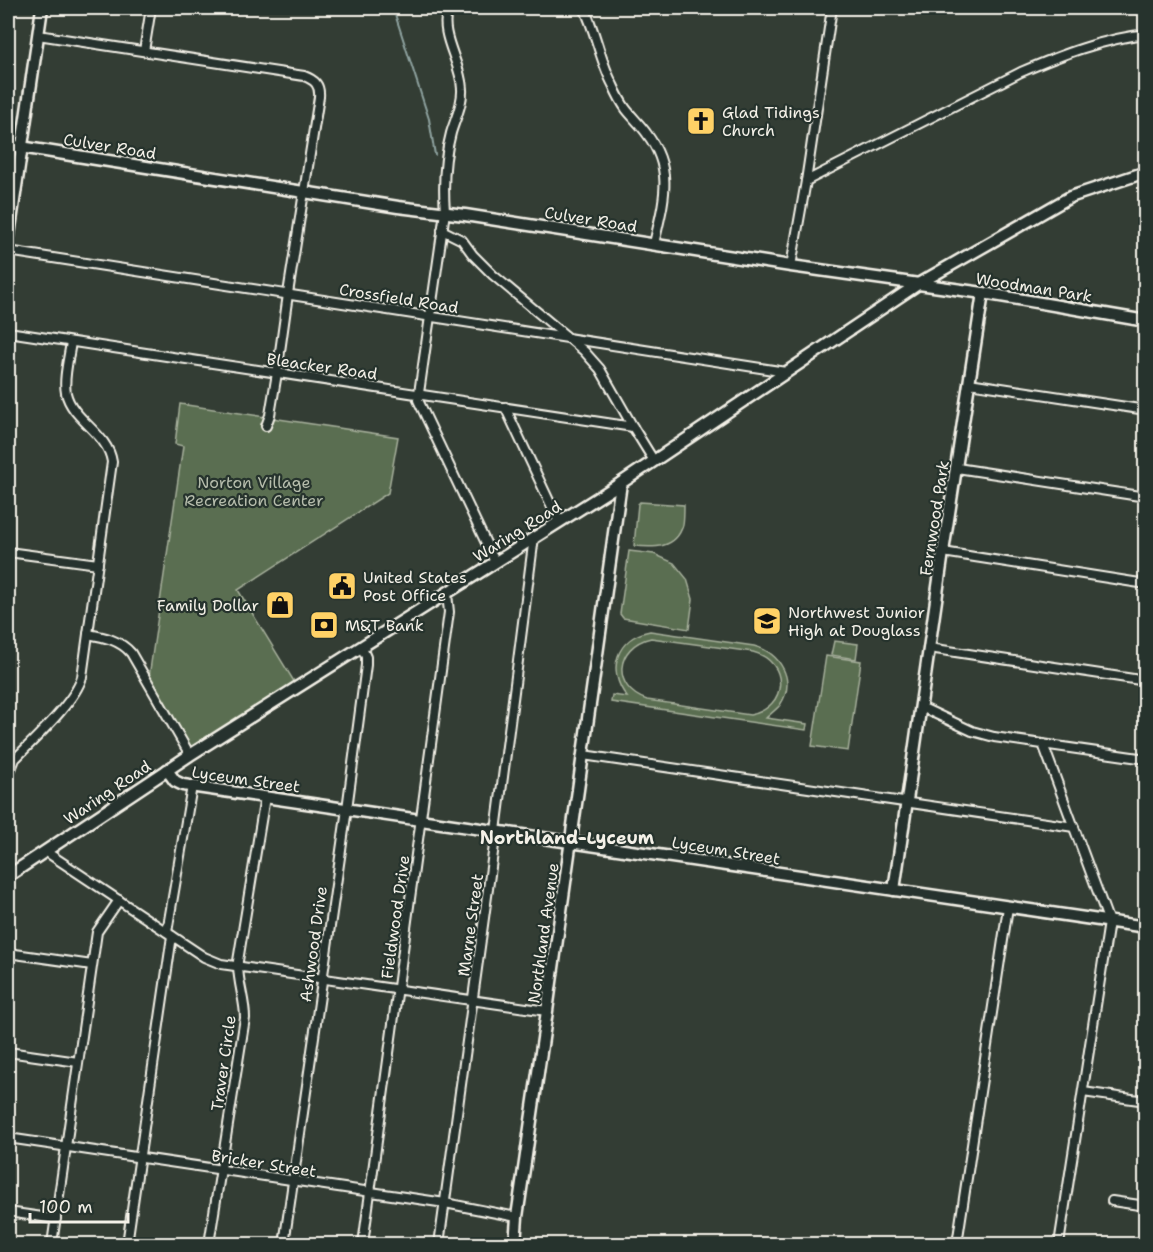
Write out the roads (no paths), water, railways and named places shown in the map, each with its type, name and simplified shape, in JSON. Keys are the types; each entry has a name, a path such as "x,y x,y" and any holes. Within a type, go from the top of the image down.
{"street":[{"path":"8,242 42,8"},
{"path":"144,51 151,8"},
{"path":"448,8 446,28 462,87 462,98 446,154 443,193 445,212 419,401 495,562"},
{"path":"584,8 611,82 626,109 654,144 664,169 665,189 654,244"},
{"path":"791,266 832,8"},
{"path":"806,181 1021,72 1097,44 1146,34"},
{"path":"38,35 304,76 315,81 319,88 319,97 277,374 266,426"},
{"name":"Culver Road","path":"8,145 398,207 445,212 918,284"},
{"path":"918,284 1070,197 1146,172"},
{"path":"442,230 462,240 493,275 584,351 600,369 654,461"},
{"name":"Crossfield Road","path":"8,251 786,372"},
{"name":"Woodman Park","path":"918,284 1145,319"},
{"name":"Waring Road","path":"8,876 190,755 621,483 918,284"},
{"name":"Fernwood Park","path":"894,890 983,293"},
{"name":"Bleacker Road","path":"8,332 633,427"},
{"path":"11,769 15,759 71,698 82,677 98,564 112,462 105,444 68,398 65,387 71,342"},
{"path":"969,383 1146,410"},
{"path":"505,407 559,522"},
{"path":"957,468 1146,497"},
{"name":"Northland Avenue","path":"515,1245 517,1217 621,483"},
{"name":"Marne Street","path":"439,1245 534,537"},
{"path":"8,552 98,564"},
{"path":"943,552 1146,584"},
{"name":"Fieldwood Drive","path":"363,1245 422,819 448,612 447,594"},
{"path":"88,634 113,640 126,647 190,755"},
{"name":"Ashwood Drive","path":"284,1245 366,665 366,657 362,648"},
{"path":"929,648 1140,680"},
{"path":"921,707 972,731 994,737 1146,759"},
{"path":"1043,744 1109,922 1059,1245"},
{"path":"583,755 1074,827"},
{"name":"Lyceum Street","path":"167,770 178,783 192,786 1146,927"},
{"path":"127,1245 192,786"},
{"name":"Traver Circle","path":"209,1245 245,1018 238,955 265,797"},
{"path":"45,851 212,961 221,964 548,1011"},
{"path":"52,1245 97,932 118,900"},
{"path":"957,1245 1008,907"},
{"path":"8,953 92,965"},
{"path":"8,1052 78,1062"},
{"path":"1083,1092 1146,1101"},
{"name":"Bricker Street","path":"8,1138 446,1203 517,1217"},
{"path":"1112,1201 1146,1206"},
{"path":"8,1212 56,1219"}],"waterway":[{"path":"393,8 429,119 435,155"}],"place":[{"name":"Glad Tidings Church","path":"701,121"},
{"name":"United States Post Office","path":"342,586"},
{"name":"Family Dollar","path":"280,605"},
{"name":"Northwest Junior High at Douglass","path":"767,621"},
{"name":"M&T Bank","path":"324,625"}],"district":[{"name":"Northland-Lyceum","path":"567,838"}],"park label":[{"name":"Norton Village Recreation Center","path":"254,491"}]}
